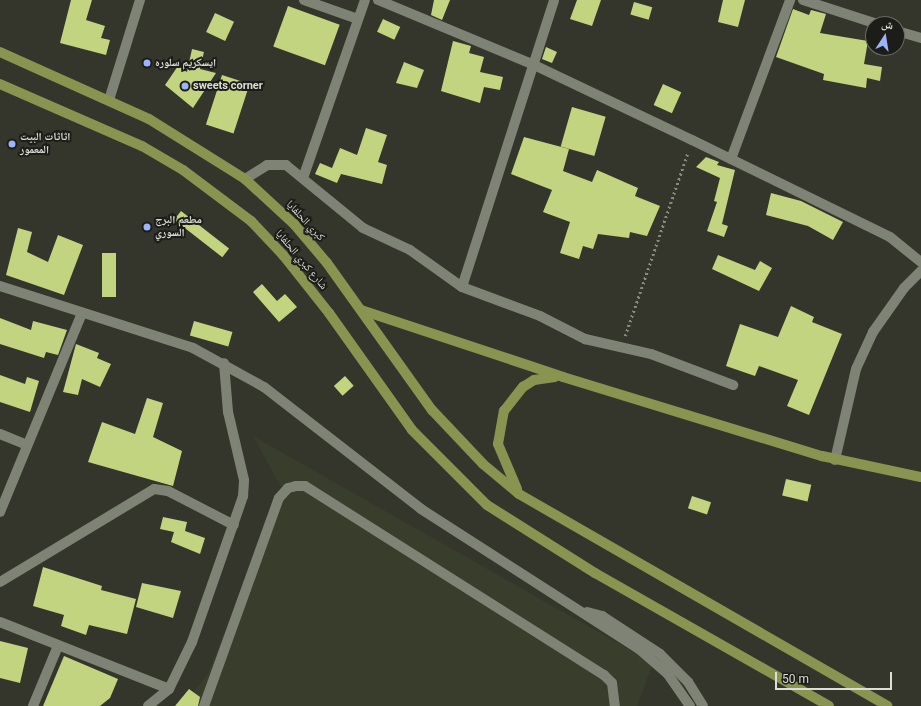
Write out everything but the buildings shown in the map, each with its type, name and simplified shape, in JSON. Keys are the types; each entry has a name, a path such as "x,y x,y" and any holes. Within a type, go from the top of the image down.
{"main road":[{"name":"كبري الحلفايا","path":"0,52 109,100 197,148 244,180 294,224 360,310 432,410 483,464 519,494 886,706"},
{"name":"شارع كبري الحلفايا","path":"0,84 142,146 183,170 251,221 283,255 329,313 412,430 487,506 521,528 829,706"},
{"path":"360,310 563,378 835,460 921,477"},
{"path":"519,494 498,444 504,411 523,387 534,380 563,378"}],"street":[{"path":"109,100 140,0"},
{"path":"304,0 358,19"},
{"path":"303,178 365,0"},
{"path":"378,0 532,64 692,140 890,237 921,262"},
{"path":"462,287 532,64 554,0"},
{"path":"731,159 790,0"},
{"path":"803,0 865,20"},
{"path":"905,33 921,38"},
{"path":"244,180 267,165 286,165 363,228 410,250 462,287 540,316 586,339 652,354 733,385"},
{"path":"835,460 856,369 873,332 904,288 921,271"},
{"path":"0,286 82,313 155,334 224,363 292,407 421,509 584,610 654,661 678,686 690,706"},
{"path":"0,512 82,313"},
{"path":"148,706 169,689 207,607 234,525 244,480 228,412 224,363"},
{"path":"0,434 27,445"},
{"path":"204,706 279,498 288,488 305,486 604,675 612,683 616,706"},
{"path":"0,582 154,489 168,491 234,525"},
{"path":"584,610 602,616 660,654 688,682 703,706"},
{"path":"0,622 169,689"},
{"path":"33,706 58,646"}],"path":[{"path":"621,347 692,140"}],"shaded area":[{"path":"253,436 653,663 637,706 181,706 208,674 281,487"}],"place":[{"name":"ايسكريم سلوره","path":"147,63"},
{"name":"sweets corner","path":"185,86"},
{"name":"اثاثات البيت المعمور","path":"12,144"},
{"name":"مطعم البرج السوري","path":"147,227"}]}
